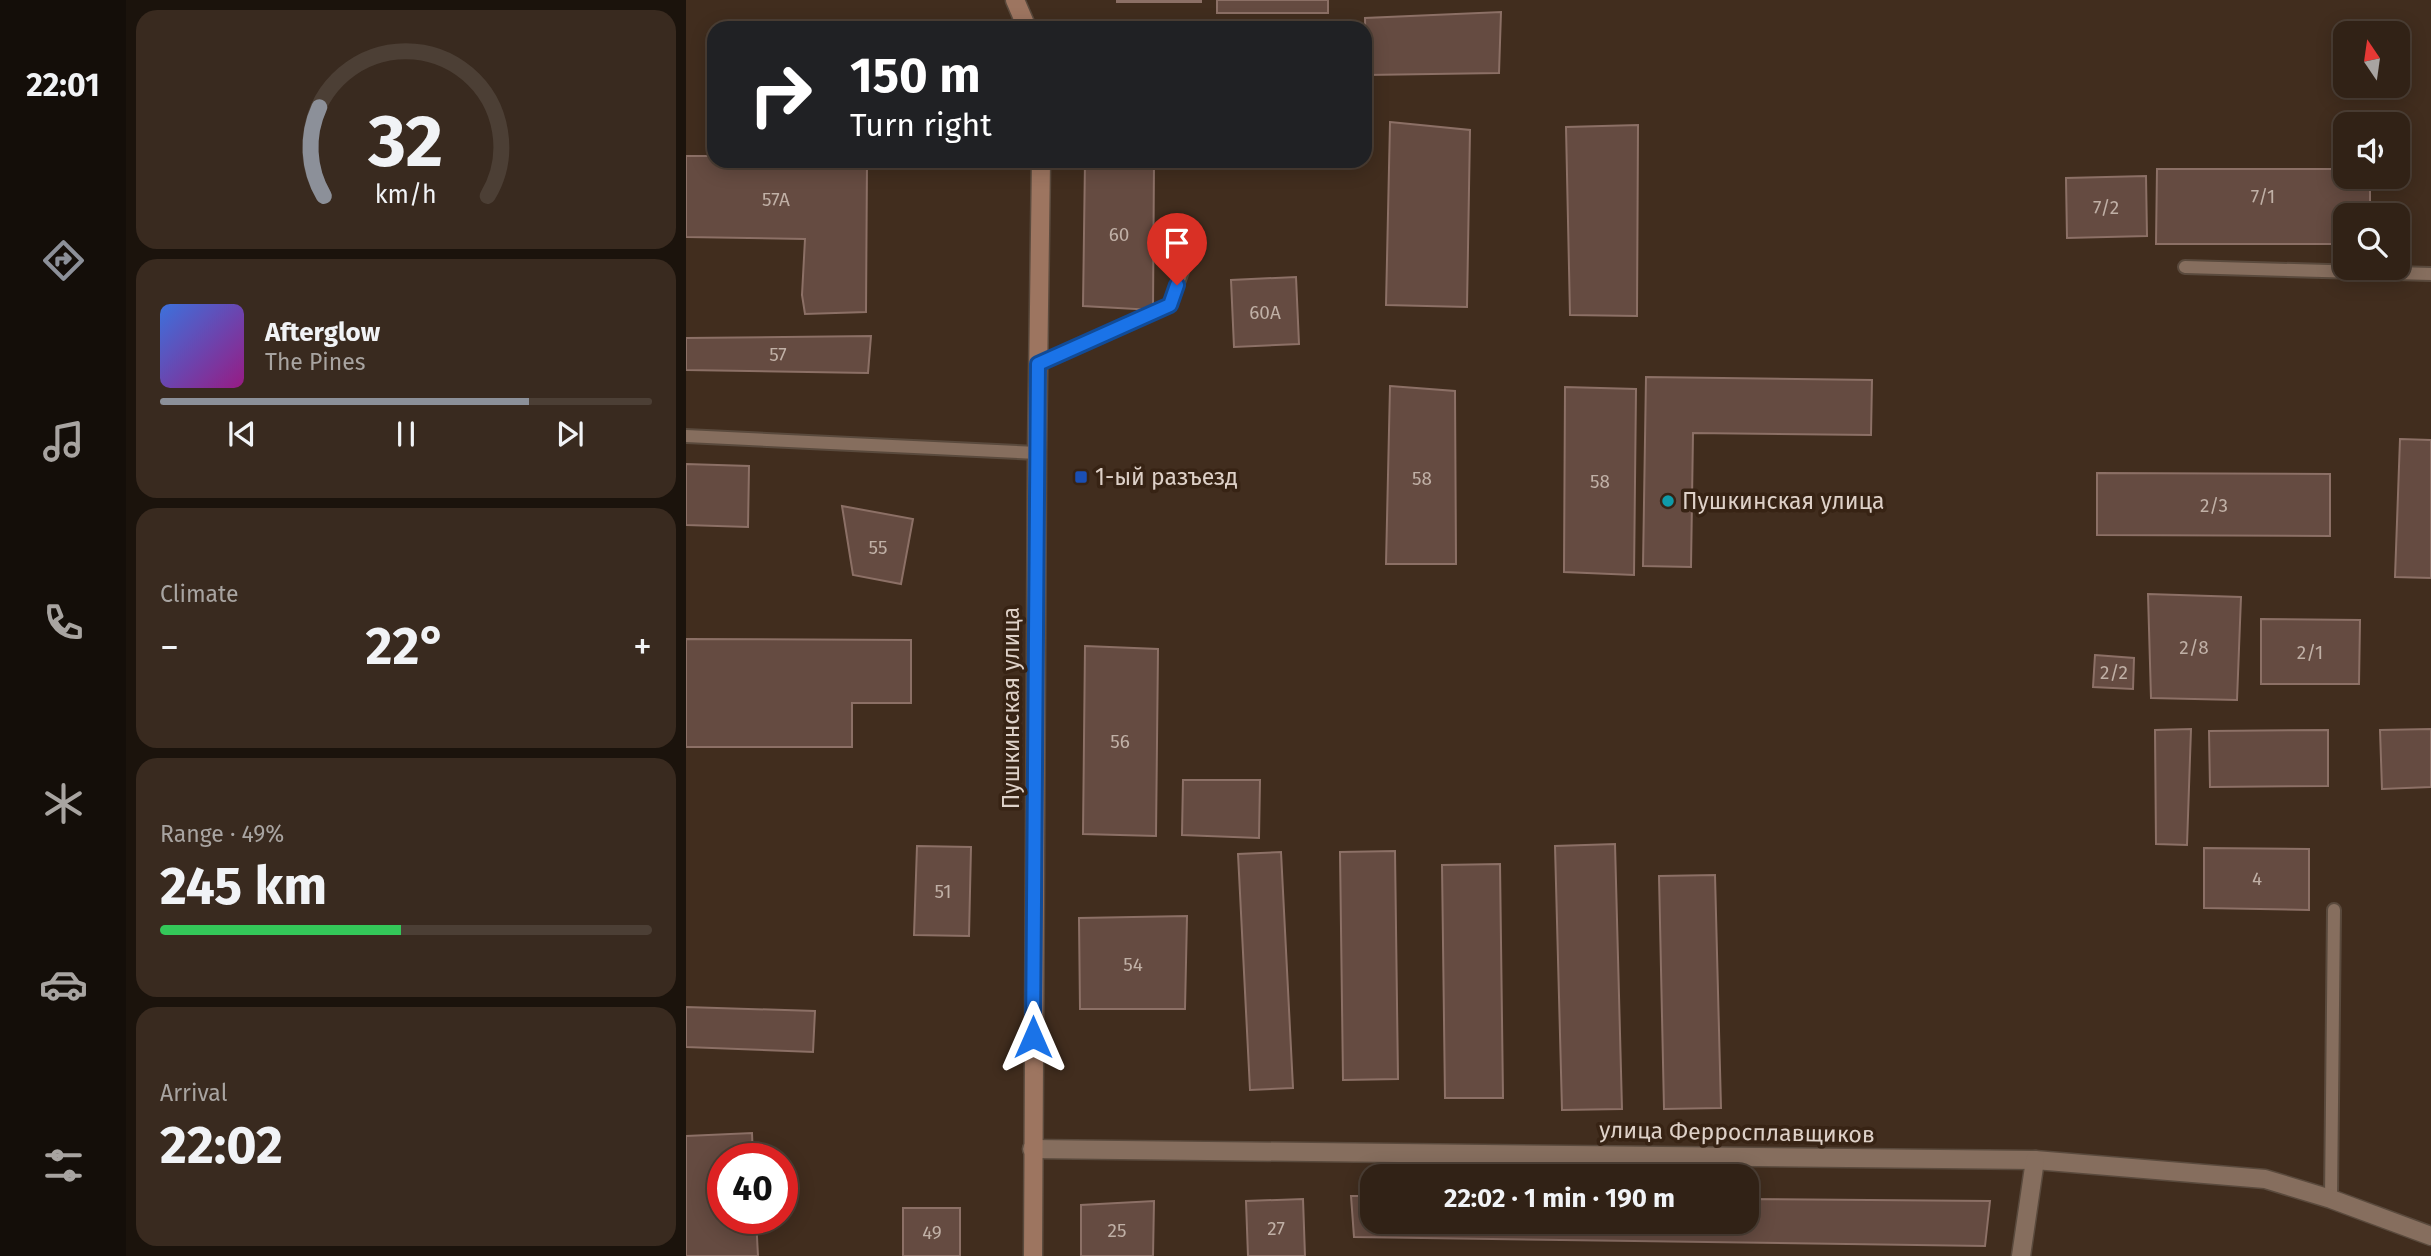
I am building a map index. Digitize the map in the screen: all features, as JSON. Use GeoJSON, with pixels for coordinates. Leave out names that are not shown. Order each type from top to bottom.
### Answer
{"type":"FeatureCollection","features":[{"type":"Feature","properties":{"kind":"street"},"geometry":{"type":"LineString","coordinates":[[1014,0],[1024,21]]}},
{"type":"Feature","properties":{"kind":"street","name":"Пушкинская улица"},"geometry":{"type":"LineString","coordinates":[[1033,1256],[1041,168]]}},
{"type":"Feature","properties":{"kind":"street","name":"улица Ферросплавщиков"},"geometry":{"type":"LineString","coordinates":[[1032,1149],[2035,1160],[2264,1179],[2331,1199],[2431,1236]]}},
{"type":"Feature","properties":{"kind":"street"},"geometry":{"type":"LineString","coordinates":[[2021,1256],[2035,1160]]}},
{"type":"Feature","properties":{"kind":"lane"},"geometry":{"type":"LineString","coordinates":[[1038,364],[1170,305],[1191,246]]}},
{"type":"Feature","properties":{"kind":"lane"},"geometry":{"type":"LineString","coordinates":[[2185,267],[2431,274]]}},
{"type":"Feature","properties":{"kind":"lane"},"geometry":{"type":"LineString","coordinates":[[686,436],[1037,453]]}},
{"type":"Feature","properties":{"kind":"lane"},"geometry":{"type":"LineString","coordinates":[[2331,1199],[2334,909]]}},
{"type":"Feature","properties":{"kind":"building"},"geometry":{"type":"Polygon","coordinates":[[[1201,0],[1201,2],[1117,2],[1201,0]]]}},
{"type":"Feature","properties":{"kind":"building"},"geometry":{"type":"Polygon","coordinates":[[[1217,0],[1328,0],[1328,13],[1217,13],[1217,0]]]}},
{"type":"Feature","properties":{"kind":"building"},"geometry":{"type":"Polygon","coordinates":[[[1501,12],[1499,73],[1372,75],[1372,21],[1365,21],[1365,18],[1501,12]]]}},
{"type":"Feature","properties":{"kind":"building"},"geometry":{"type":"Polygon","coordinates":[[[1390,122],[1470,130],[1467,307],[1386,305],[1390,122]]]}},
{"type":"Feature","properties":{"kind":"building"},"geometry":{"type":"Polygon","coordinates":[[[1638,125],[1637,316],[1570,315],[1566,127],[1638,125]]]}},
{"type":"Feature","properties":{"kind":"building"},"geometry":{"type":"Polygon","coordinates":[[[686,156],[707,156],[707,168],[867,168],[866,312],[805,314],[802,295],[805,239],[686,237],[686,156]]]}},
{"type":"Feature","properties":{"kind":"building"},"geometry":{"type":"Polygon","coordinates":[[[1085,168],[1154,168],[1153,310],[1083,306],[1085,168]]]}},
{"type":"Feature","properties":{"kind":"building"},"geometry":{"type":"Polygon","coordinates":[[[2157,169],[2333,169],[2333,189],[2370,189],[2370,203],[2333,203],[2333,244],[2156,244],[2157,169]]]}},
{"type":"Feature","properties":{"kind":"building"},"geometry":{"type":"Polygon","coordinates":[[[2146,176],[2147,236],[2067,238],[2066,178],[2146,176]]]}},
{"type":"Feature","properties":{"kind":"building"},"geometry":{"type":"Polygon","coordinates":[[[1296,277],[1299,344],[1234,347],[1231,280],[1296,277]]]}},
{"type":"Feature","properties":{"kind":"building"},"geometry":{"type":"Polygon","coordinates":[[[871,336],[868,373],[686,370],[686,338],[871,336]]]}},
{"type":"Feature","properties":{"kind":"building","name":"Пушкинская улица"},"geometry":{"type":"Polygon","coordinates":[[[1646,377],[1872,380],[1871,435],[1693,433],[1691,567],[1643,566],[1646,377]]]}},
{"type":"Feature","properties":{"kind":"building"},"geometry":{"type":"Polygon","coordinates":[[[1390,386],[1455,391],[1456,564],[1386,564],[1390,386]]]}},
{"type":"Feature","properties":{"kind":"building"},"geometry":{"type":"Polygon","coordinates":[[[1565,387],[1636,389],[1634,575],[1564,572],[1565,387]]]}},
{"type":"Feature","properties":{"kind":"building"},"geometry":{"type":"Polygon","coordinates":[[[2400,439],[2431,440],[2431,578],[2395,577],[2400,439]]]}},
{"type":"Feature","properties":{"kind":"building"},"geometry":{"type":"Polygon","coordinates":[[[686,464],[749,466],[748,527],[686,525],[686,464]]]}},
{"type":"Feature","properties":{"kind":"building"},"geometry":{"type":"Polygon","coordinates":[[[2097,473],[2330,474],[2330,536],[2097,535],[2097,473]]]}},
{"type":"Feature","properties":{"kind":"building"},"geometry":{"type":"Polygon","coordinates":[[[842,506],[913,519],[901,584],[853,575],[842,506]]]}},
{"type":"Feature","properties":{"kind":"building"},"geometry":{"type":"Polygon","coordinates":[[[2148,594],[2241,597],[2237,700],[2151,698],[2148,594]]]}},
{"type":"Feature","properties":{"kind":"building"},"geometry":{"type":"Polygon","coordinates":[[[2261,619],[2360,620],[2359,684],[2261,684],[2261,619]]]}},
{"type":"Feature","properties":{"kind":"building"},"geometry":{"type":"Polygon","coordinates":[[[686,639],[911,640],[911,703],[852,703],[852,747],[686,747],[686,639]]]}},
{"type":"Feature","properties":{"kind":"building"},"geometry":{"type":"Polygon","coordinates":[[[1085,646],[1158,649],[1156,836],[1083,834],[1085,646]]]}},
{"type":"Feature","properties":{"kind":"building"},"geometry":{"type":"Polygon","coordinates":[[[2095,655],[2134,658],[2133,689],[2093,687],[2095,655]]]}},
{"type":"Feature","properties":{"kind":"building"},"geometry":{"type":"Polygon","coordinates":[[[2191,729],[2187,845],[2156,844],[2155,730],[2191,729]]]}},
{"type":"Feature","properties":{"kind":"building"},"geometry":{"type":"Polygon","coordinates":[[[2431,729],[2431,787],[2382,789],[2380,730],[2431,729]]]}},
{"type":"Feature","properties":{"kind":"building"},"geometry":{"type":"Polygon","coordinates":[[[2328,730],[2328,786],[2210,787],[2209,731],[2328,730]]]}},
{"type":"Feature","properties":{"kind":"building"},"geometry":{"type":"Polygon","coordinates":[[[1183,780],[1260,780],[1259,838],[1182,835],[1183,780]]]}},
{"type":"Feature","properties":{"kind":"building"},"geometry":{"type":"Polygon","coordinates":[[[1615,844],[1622,1109],[1562,1110],[1555,846],[1615,844]]]}},
{"type":"Feature","properties":{"kind":"building"},"geometry":{"type":"Polygon","coordinates":[[[917,846],[971,847],[969,936],[914,935],[917,846]]]}},
{"type":"Feature","properties":{"kind":"building"},"geometry":{"type":"Polygon","coordinates":[[[2204,848],[2309,849],[2309,910],[2204,908],[2204,848]]]}},
{"type":"Feature","properties":{"kind":"building"},"geometry":{"type":"Polygon","coordinates":[[[1395,851],[1398,1079],[1343,1080],[1340,852],[1395,851]]]}},
{"type":"Feature","properties":{"kind":"building"},"geometry":{"type":"Polygon","coordinates":[[[1281,852],[1293,1088],[1250,1090],[1238,854],[1281,852]]]}},
{"type":"Feature","properties":{"kind":"building"},"geometry":{"type":"Polygon","coordinates":[[[1500,864],[1503,1098],[1445,1098],[1442,865],[1500,864]]]}},
{"type":"Feature","properties":{"kind":"building"},"geometry":{"type":"Polygon","coordinates":[[[1715,875],[1721,1108],[1664,1109],[1659,876],[1715,875]]]}},
{"type":"Feature","properties":{"kind":"building"},"geometry":{"type":"Polygon","coordinates":[[[1187,916],[1185,1009],[1080,1009],[1079,918],[1187,916]]]}},
{"type":"Feature","properties":{"kind":"building"},"geometry":{"type":"Polygon","coordinates":[[[686,1007],[815,1011],[813,1052],[686,1047],[686,1007]]]}},
{"type":"Feature","properties":{"kind":"building"},"geometry":{"type":"Polygon","coordinates":[[[752,1133],[752,1143],[707,1143],[707,1234],[757,1234],[758,1256],[686,1256],[686,1136],[752,1133]]]}},
{"type":"Feature","properties":{"kind":"building"},"geometry":{"type":"Polygon","coordinates":[[[1351,1196],[1360,1196],[1360,1234],[1759,1234],[1759,1199],[1990,1201],[1985,1246],[1354,1237],[1351,1196]]]}},
{"type":"Feature","properties":{"kind":"building"},"geometry":{"type":"Polygon","coordinates":[[[1303,1199],[1305,1256],[1248,1256],[1246,1201],[1303,1199]]]}},
{"type":"Feature","properties":{"kind":"building"},"geometry":{"type":"Polygon","coordinates":[[[1154,1201],[1153,1256],[1081,1256],[1081,1205],[1154,1201]]]}},
{"type":"Feature","properties":{"kind":"building"},"geometry":{"type":"Polygon","coordinates":[[[903,1208],[960,1208],[960,1256],[903,1256],[903,1208]]]}},
{"type":"Feature","properties":{"kind":"place","name":"1-ый разъезд"},"geometry":{"type":"Point","coordinates":[1081,477]}},
{"type":"Feature","properties":{"kind":"place","name":"Пушкинская улица"},"geometry":{"type":"Point","coordinates":[1668,501]}},
{"type":"Feature","properties":{"kind":"route"},"geometry":{"type":"LineString","coordinates":[[1033,1037],[1038,364],[1170,305],[1177,285]]}}]}
